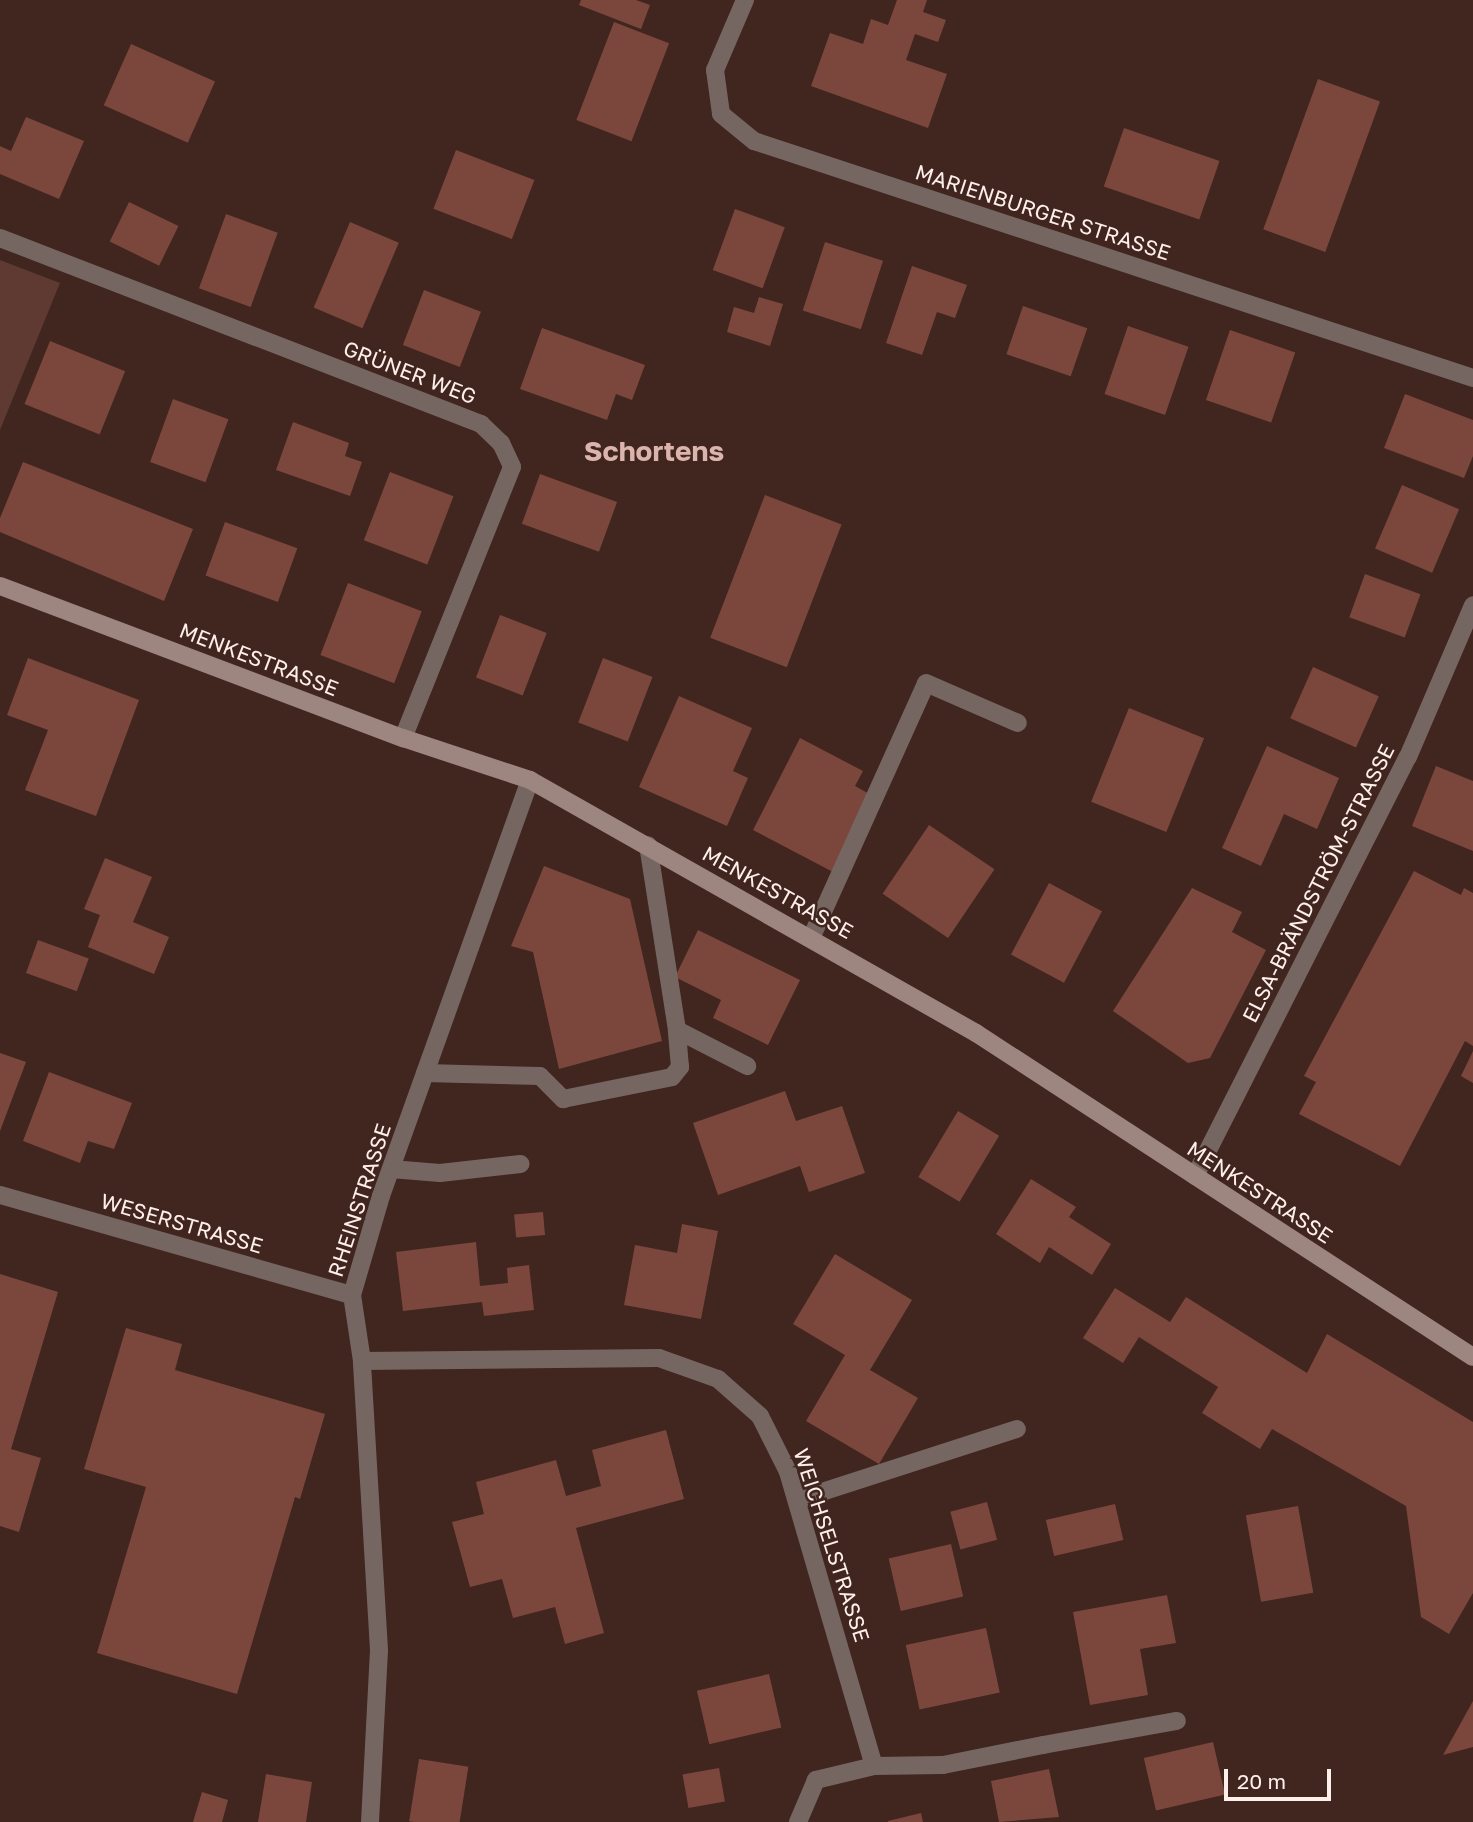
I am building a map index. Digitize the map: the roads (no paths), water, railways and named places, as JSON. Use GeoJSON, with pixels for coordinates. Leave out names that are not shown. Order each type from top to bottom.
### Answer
{"type":"FeatureCollection","features":[{"type":"Feature","properties":{"kind":"street","name":"MARIENBURGER STRASSE"},"geometry":{"type":"LineString","coordinates":[[745,0],[715,70],[721,114],[754,141],[1473,378]]}},
{"type":"Feature","properties":{"kind":"street","name":"GRÜNER WEG"},"geometry":{"type":"LineString","coordinates":[[0,238],[481,424],[501,443],[512,467],[403,738]]}},
{"type":"Feature","properties":{"kind":"street","name":"MENKESTRASSE"},"geometry":{"type":"LineString","coordinates":[[0,586],[403,738],[530,780],[812,936],[976,1033],[1473,1357]]}},
{"type":"Feature","properties":{"kind":"street","name":"ELSA-BRÄNDSTRÖM-STRASSE"},"geometry":{"type":"LineString","coordinates":[[1195,1176],[1408,757],[1473,605]]}},
{"type":"Feature","properties":{"kind":"street"},"geometry":{"type":"LineString","coordinates":[[812,936],[926,684],[1018,723]]}},
{"type":"Feature","properties":{"kind":"street","name":"RHEINSTRASSE"},"geometry":{"type":"LineString","coordinates":[[370,1822],[379,1650],[362,1361],[352,1295],[391,1169],[530,780]]}},
{"type":"Feature","properties":{"kind":"street"},"geometry":{"type":"LineString","coordinates":[[425,1073],[540,1076],[563,1099],[672,1077],[680,1067],[677,1030],[648,845]]}},
{"type":"Feature","properties":{"kind":"street"},"geometry":{"type":"LineString","coordinates":[[677,1030],[747,1066]]}},
{"type":"Feature","properties":{"kind":"street"},"geometry":{"type":"LineString","coordinates":[[391,1169],[440,1172],[520,1164]]}},
{"type":"Feature","properties":{"kind":"street","name":"WESERSTRASSE"},"geometry":{"type":"LineString","coordinates":[[0,1195],[352,1295]]}},
{"type":"Feature","properties":{"kind":"street","name":"WEICHSELSTRASSE"},"geometry":{"type":"LineString","coordinates":[[362,1361],[659,1358],[718,1380],[760,1416],[797,1500],[874,1766]]}},
{"type":"Feature","properties":{"kind":"street"},"geometry":{"type":"LineString","coordinates":[[797,1500],[1017,1429]]}},
{"type":"Feature","properties":{"kind":"street"},"geometry":{"type":"LineString","coordinates":[[799,1822],[817,1780],[874,1766],[943,1765],[1177,1721]]}},
{"type":"Feature","properties":{"kind":"district","name":"Schortens"},"geometry":{"type":"Point","coordinates":[654,451]}}]}
